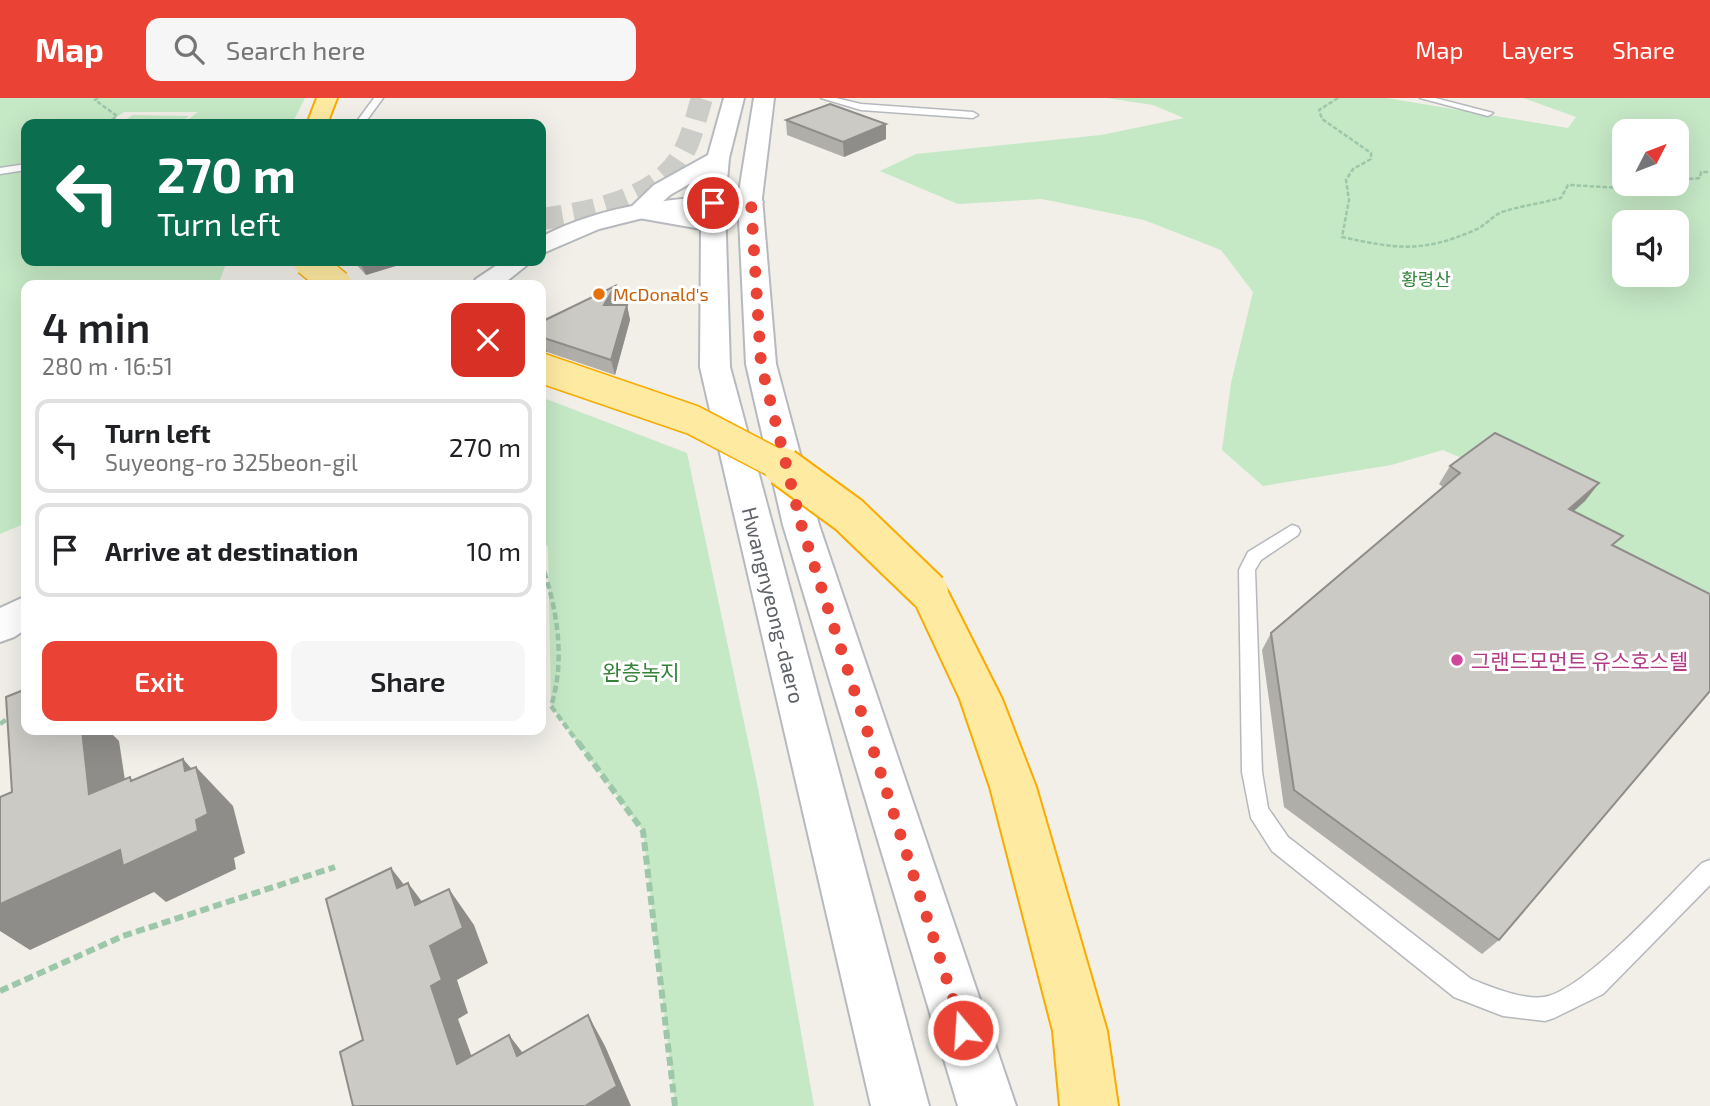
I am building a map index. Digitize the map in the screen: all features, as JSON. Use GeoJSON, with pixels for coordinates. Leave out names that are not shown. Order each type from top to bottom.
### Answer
{"type":"FeatureCollection","features":[{"type":"Feature","properties":{"kind":"highway"},"geometry":{"type":"LineString","coordinates":[[319,119],[328,98]]}},
{"type":"Feature","properties":{"kind":"highway"},"geometry":{"type":"LineString","coordinates":[[326,119],[328,98]]}},
{"type":"Feature","properties":{"kind":"highway"},"geometry":{"type":"LineString","coordinates":[[316,266],[332,280]]}},
{"type":"Feature","properties":{"kind":"highway"},"geometry":{"type":"LineString","coordinates":[[546,371],[693,420],[764,456],[817,487],[891,549],[929,592],[981,699],[1013,787],[1080,1031],[1089,1106]]}},
{"type":"Feature","properties":{"kind":"main road","name":"Hwangnyeong-daero"},"geometry":{"type":"LineString","coordinates":[[734,98],[718,158],[713,214],[715,367],[900,1106]]}},
{"type":"Feature","properties":{"kind":"main road"},"geometry":{"type":"LineString","coordinates":[[764,98],[751,202],[761,364],[801,524],[987,1106]]}},
{"type":"Feature","properties":{"kind":"main road"},"geometry":{"type":"LineString","coordinates":[[639,211],[662,190],[718,158]]}},
{"type":"Feature","properties":{"kind":"main road"},"geometry":{"type":"LineString","coordinates":[[546,245],[598,222],[639,211],[713,214],[751,202]]}},
{"type":"Feature","properties":{"kind":"main road"},"geometry":{"type":"LineString","coordinates":[[492,280],[512,266]]}},
{"type":"Feature","properties":{"kind":"main road"},"geometry":{"type":"LineString","coordinates":[[0,627],[21,613]]}},
{"type":"Feature","properties":{"kind":"lane"},"geometry":{"type":"LineString","coordinates":[[363,119],[379,98]]}},
{"type":"Feature","properties":{"kind":"lane"},"geometry":{"type":"LineString","coordinates":[[825,98],[861,107],[973,115]]}},
{"type":"Feature","properties":{"kind":"lane"},"geometry":{"type":"LineString","coordinates":[[1424,98],[1488,113]]}},
{"type":"Feature","properties":{"kind":"lane"},"geometry":{"type":"LineString","coordinates":[[0,170],[21,168]]}},
{"type":"Feature","properties":{"kind":"lane"},"geometry":{"type":"LineString","coordinates":[[334,266],[335,272],[344,280]]}},
{"type":"Feature","properties":{"kind":"lane"},"geometry":{"type":"LineString","coordinates":[[1292,531],[1254,556],[1247,570],[1252,772],[1258,811],[1280,844],[1463,988],[1503,1004],[1545,1009],[1594,985],[1710,870]]}},
{"type":"Feature","properties":{"kind":"path"},"geometry":{"type":"LineString","coordinates":[[98,98],[95,100],[117,116],[113,119]]}},
{"type":"Feature","properties":{"kind":"path"},"geometry":{"type":"LineString","coordinates":[[1338,98],[1319,110],[1322,119],[1371,153],[1371,159],[1353,169],[1346,180],[1349,200],[1342,237],[1384,246],[1417,248],[1443,244],[1482,227],[1499,213],[1561,198],[1568,185],[1587,183],[1612,188]]}},
{"type":"Feature","properties":{"kind":"path"},"geometry":{"type":"LineString","coordinates":[[1689,179],[1700,178],[1701,172],[1710,172]]}},
{"type":"Feature","properties":{"kind":"path"},"geometry":{"type":"LineString","coordinates":[[546,574],[556,618],[558,690],[551,706],[643,831],[675,1106]]}},
{"type":"Feature","properties":{"kind":"path"},"geometry":{"type":"LineString","coordinates":[[0,724],[18,712]]}},
{"type":"Feature","properties":{"kind":"path"},"geometry":{"type":"LineString","coordinates":[[0,991],[48,965],[139,929],[335,867]]}},
{"type":"Feature","properties":{"kind":"green space"},"geometry":{"type":"Polygon","coordinates":[[[0,98],[305,98],[294,119],[189,119],[198,112],[124,112],[114,119],[21,119],[21,165],[0,168],[0,98]]]}},
{"type":"Feature","properties":{"kind":"green space","name":"황령산"},"geometry":{"type":"Polygon","coordinates":[[[1107,98],[1386,98],[1568,128],[1576,117],[1523,98],[1710,98],[1710,659],[1524,485],[1443,450],[1391,465],[1263,486],[1222,450],[1231,383],[1253,292],[1221,250],[1144,220],[1042,199],[958,204],[880,171],[916,154],[1101,135],[1184,118],[1153,105],[1107,98]]]}},
{"type":"Feature","properties":{"kind":"green space"},"geometry":{"type":"Polygon","coordinates":[[[133,115],[189,116],[185,119],[126,119],[133,115]]]}},
{"type":"Feature","properties":{"kind":"green space"},"geometry":{"type":"Polygon","coordinates":[[[21,168],[21,266],[225,266],[220,280],[21,280],[21,525],[0,534],[0,171],[21,168]]]}},
{"type":"Feature","properties":{"kind":"green space","name":"완층녹지"},"geometry":{"type":"Polygon","coordinates":[[[546,399],[687,453],[758,788],[814,1106],[675,1106],[643,831],[551,706],[546,399]]]}},
{"type":"Feature","properties":{"kind":"building"},"geometry":{"type":"Polygon","coordinates":[[[830,104],[886,124],[843,142],[786,120],[830,104]]]}},
{"type":"Feature","properties":{"kind":"building"},"geometry":{"type":"Polygon","coordinates":[[[615,286],[604,305],[627,305],[611,360],[546,339],[546,320],[615,286]]]}},
{"type":"Feature","properties":{"kind":"building"},"geometry":{"type":"Polygon","coordinates":[[[1495,433],[1599,483],[1569,509],[1623,536],[1612,545],[1710,594],[1710,691],[1499,940],[1294,790],[1271,633],[1460,473],[1450,466],[1495,433]]]}},
{"type":"Feature","properties":{"kind":"building"},"geometry":{"type":"Polygon","coordinates":[[[21,691],[21,735],[83,735],[89,794],[130,777],[131,781],[183,759],[185,771],[196,767],[208,814],[196,820],[198,831],[123,866],[120,850],[0,904],[0,797],[12,792],[6,697],[21,691]]]}},
{"type":"Feature","properties":{"kind":"building"},"geometry":{"type":"Polygon","coordinates":[[[391,868],[397,888],[408,883],[415,905],[449,889],[463,928],[430,946],[442,980],[431,986],[457,1064],[509,1035],[517,1056],[588,1015],[617,1086],[585,1106],[353,1106],[340,1052],[363,1040],[326,899],[391,868]]]}},
{"type":"Feature","properties":{"kind":"tunnel"},"geometry":{"type":"LineString","coordinates":[[546,218],[619,202],[656,183],[671,170],[682,155],[702,98]]}},
{"type":"Feature","properties":{"kind":"place","name":"McDonald's"},"geometry":{"type":"Point","coordinates":[599,294]}},
{"type":"Feature","properties":{"kind":"place","name":"그랜드모먼트 유스호스텔"},"geometry":{"type":"Point","coordinates":[1457,660]}},
{"type":"Feature","properties":{"kind":"route"},"geometry":{"type":"LineString","coordinates":[[713,203],[751,202],[761,364],[801,524],[963,1030]]}}]}
